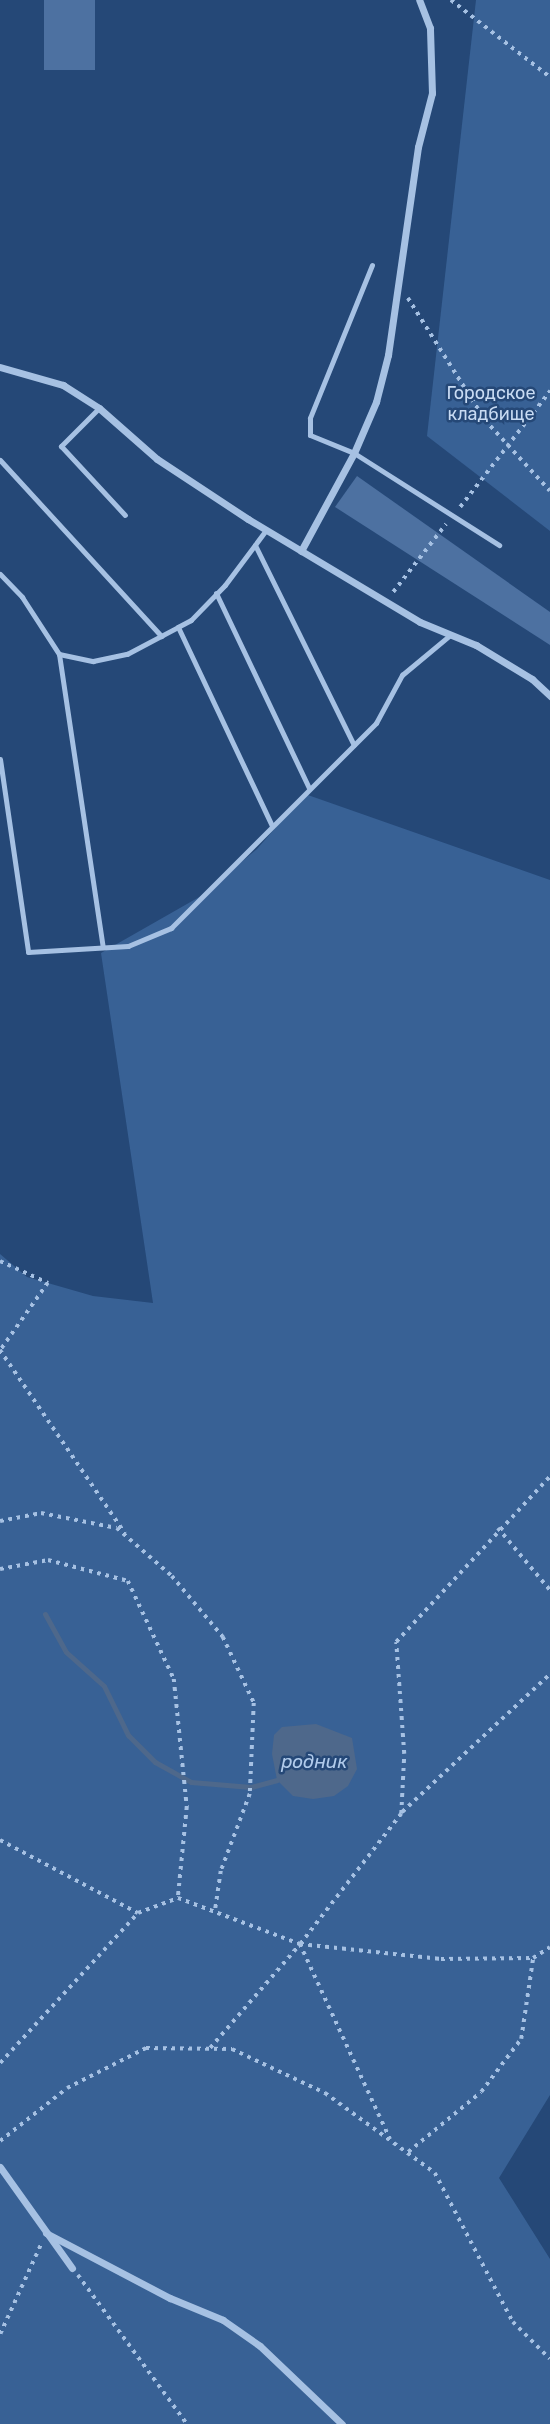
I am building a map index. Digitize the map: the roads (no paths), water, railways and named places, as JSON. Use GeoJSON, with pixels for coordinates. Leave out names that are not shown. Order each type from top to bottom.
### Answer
{"type":"FeatureCollection","features":[{"type":"Feature","properties":{"kind":"street"},"geometry":{"type":"LineString","coordinates":[[301,551],[354,453],[376,402],[400,284],[418,147],[432,93],[430,28],[419,0]]}},
{"type":"Feature","properties":{"kind":"street"},"geometry":{"type":"LineString","coordinates":[[0,366],[63,385],[99,408],[157,459],[266,530],[385,602],[532,679],[550,696]]}},
{"type":"Feature","properties":{"kind":"street"},"geometry":{"type":"LineString","coordinates":[[0,2166],[72,2268]]}},
{"type":"Feature","properties":{"kind":"street"},"geometry":{"type":"LineString","coordinates":[[46,2232],[170,2298],[223,2320],[260,2346],[342,2424]]}},
{"type":"Feature","properties":{"kind":"lane"},"geometry":{"type":"LineString","coordinates":[[372,265],[310,418],[310,435],[354,453],[499,545]]}},
{"type":"Feature","properties":{"kind":"lane"},"geometry":{"type":"LineString","coordinates":[[99,408],[61,446],[125,515]]}},
{"type":"Feature","properties":{"kind":"lane"},"geometry":{"type":"LineString","coordinates":[[0,460],[161,636]]}},
{"type":"Feature","properties":{"kind":"lane"},"geometry":{"type":"LineString","coordinates":[[59,654],[93,661],[127,654],[178,627],[216,593],[266,530]]}},
{"type":"Feature","properties":{"kind":"lane"},"geometry":{"type":"LineString","coordinates":[[255,545],[354,745]]}},
{"type":"Feature","properties":{"kind":"lane"},"geometry":{"type":"LineString","coordinates":[[0,574],[22,597],[59,654],[103,947]]}},
{"type":"Feature","properties":{"kind":"lane"},"geometry":{"type":"LineString","coordinates":[[216,593],[309,788]]}},
{"type":"Feature","properties":{"kind":"lane"},"geometry":{"type":"LineString","coordinates":[[178,627],[272,826]]}},
{"type":"Feature","properties":{"kind":"lane"},"geometry":{"type":"LineString","coordinates":[[0,759],[27,952],[128,946],[171,928],[376,723],[401,675],[450,635]]}},
{"type":"Feature","properties":{"kind":"water","name":"родник"},"geometry":{"type":"Polygon","coordinates":[[[316,1724],[352,1738],[357,1769],[348,1786],[334,1796],[313,1799],[293,1796],[277,1780],[272,1754],[274,1735],[282,1727],[316,1724]]]}},
{"type":"Feature","properties":{"kind":"waterway"},"geometry":{"type":"LineString","coordinates":[[45,1614],[66,1652],[104,1686],[128,1735],[155,1762],[191,1782],[251,1787],[277,1780]]}},
{"type":"Feature","properties":{"kind":"park label","name":"Городское кладбище"},"geometry":{"type":"Point","coordinates":[491,404]}}]}
